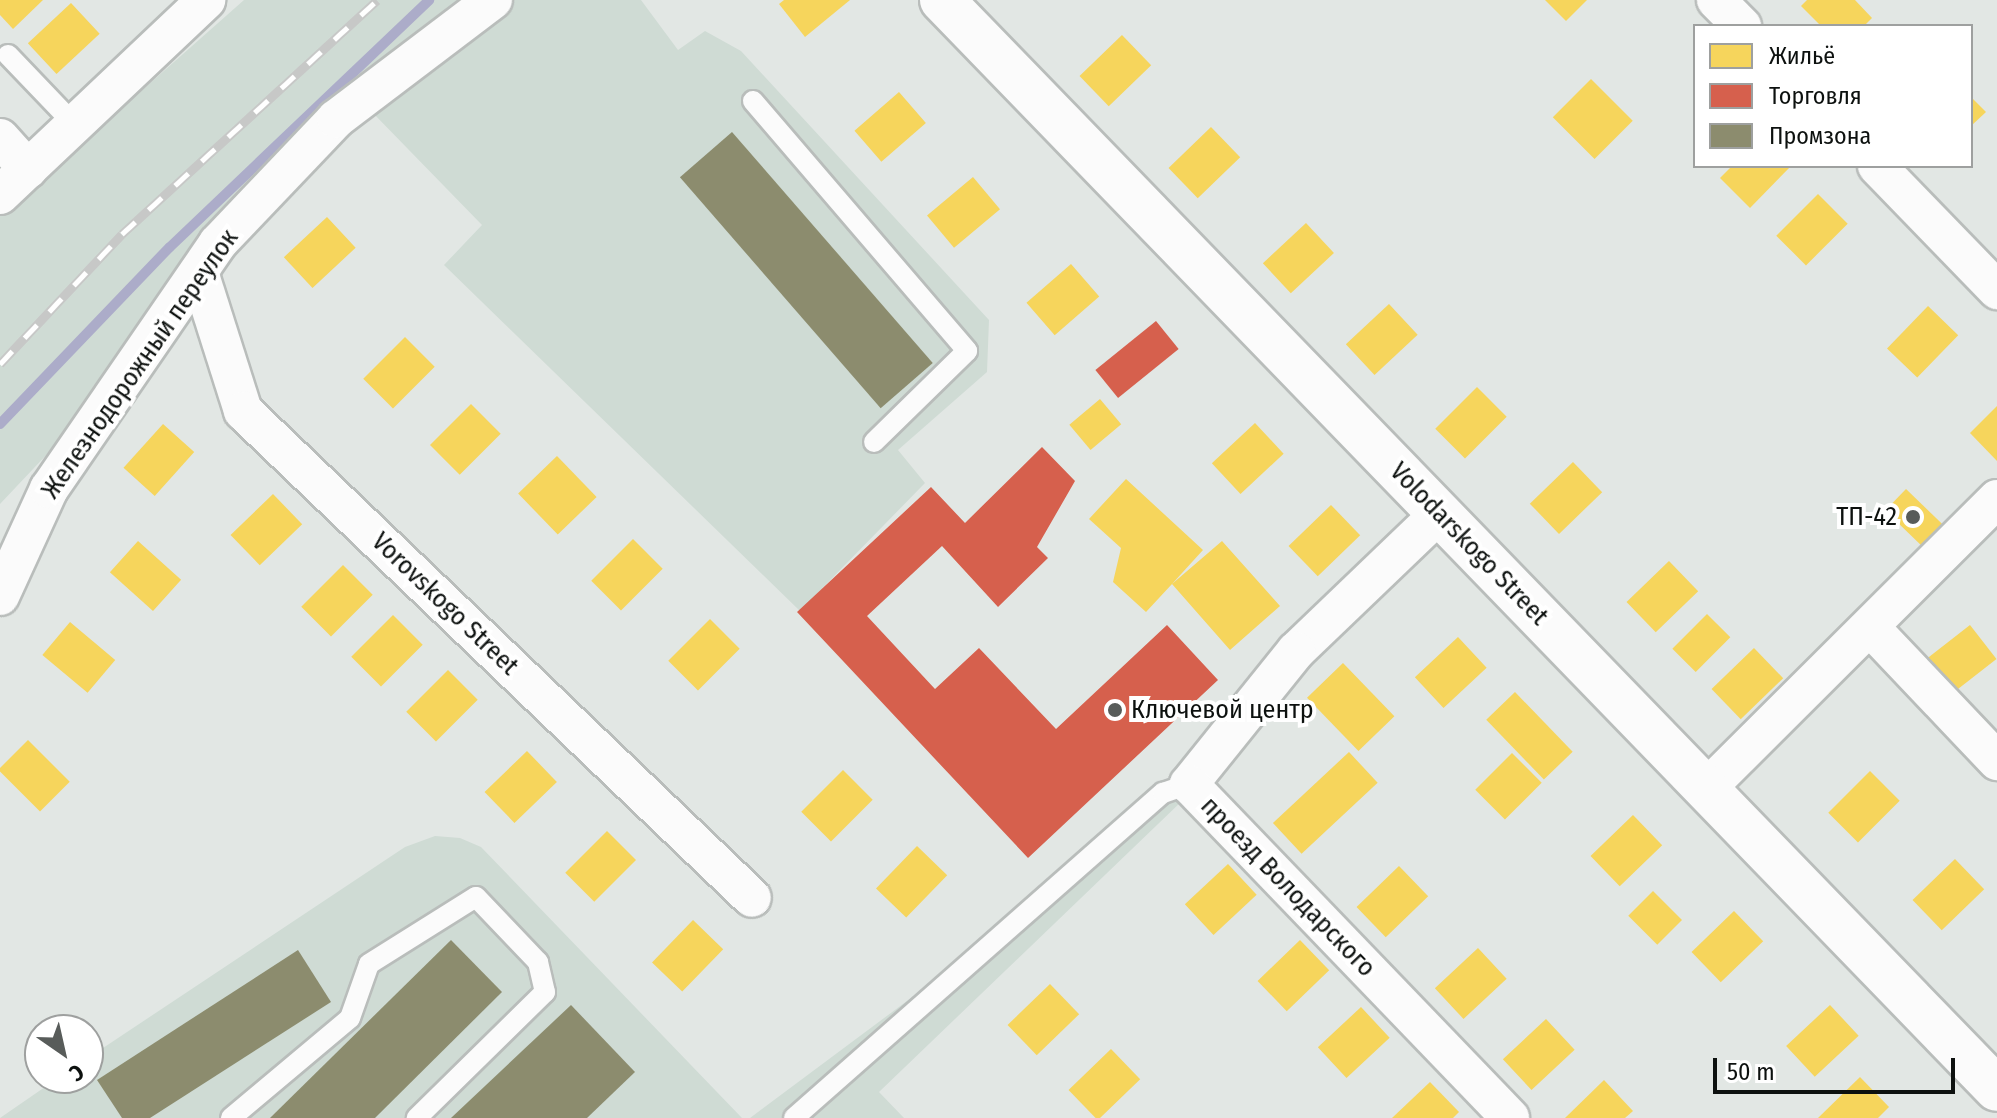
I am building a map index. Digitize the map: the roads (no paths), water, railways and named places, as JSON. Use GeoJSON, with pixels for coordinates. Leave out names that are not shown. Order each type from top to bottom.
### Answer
{"type":"FeatureCollection","features":[{"type":"Feature","properties":{"kind":"street"},"geometry":{"type":"LineString","coordinates":[[0,195],[206,0]]}},
{"type":"Feature","properties":{"kind":"street","name":"Железнодорожный переулок"},"geometry":{"type":"LineString","coordinates":[[0,596],[49,489],[218,243],[336,119],[493,0]]}},
{"type":"Feature","properties":{"kind":"street","name":"Volodarskogo Street"},"geometry":{"type":"LineString","coordinates":[[942,0],[1997,1089]]}},
{"type":"Feature","properties":{"kind":"street"},"geometry":{"type":"LineString","coordinates":[[1716,0],[1740,24]]}},
{"type":"Feature","properties":{"kind":"street"},"geometry":{"type":"LineString","coordinates":[[0,138],[28,169]]}},
{"type":"Feature","properties":{"kind":"street"},"geometry":{"type":"LineString","coordinates":[[1879,168],[1997,290]]}},
{"type":"Feature","properties":{"kind":"street","name":"Vorovskogo Street"},"geometry":{"type":"LineString","coordinates":[[199,272],[243,411],[752,898]]}},
{"type":"Feature","properties":{"kind":"street"},"geometry":{"type":"LineString","coordinates":[[1706,789],[1997,499]]}},
{"type":"Feature","properties":{"kind":"street","name":"проезд Володарского"},"geometry":{"type":"LineString","coordinates":[[1440,513],[1296,651],[1189,784],[1510,1118]]}},
{"type":"Feature","properties":{"kind":"street"},"geometry":{"type":"LineString","coordinates":[[1870,627],[1997,761]]}},
{"type":"Feature","properties":{"kind":"lane"},"geometry":{"type":"LineString","coordinates":[[8,55],[74,124]]}},
{"type":"Feature","properties":{"kind":"lane"},"geometry":{"type":"LineString","coordinates":[[753,101],[967,351],[874,442]]}},
{"type":"Feature","properties":{"kind":"lane"},"geometry":{"type":"LineString","coordinates":[[794,1118],[1163,793],[1189,784]]}},
{"type":"Feature","properties":{"kind":"lane"},"geometry":{"type":"LineString","coordinates":[[231,1118],[350,1018],[369,964],[476,897],[538,962],[545,992],[417,1118]]}},
{"type":"Feature","properties":{"kind":"waterway"},"geometry":{"type":"LineString","coordinates":[[0,424],[170,247],[429,0]]}},
{"type":"Feature","properties":{"kind":"railway"},"geometry":{"type":"LineString","coordinates":[[0,364],[122,234],[377,0]]}},
{"type":"Feature","properties":{"kind":"place","name":"ТП-42"},"geometry":{"type":"Point","coordinates":[1913,517]}},
{"type":"Feature","properties":{"kind":"place","name":"Ключевой центр"},"geometry":{"type":"Point","coordinates":[1115,710]}}]}
